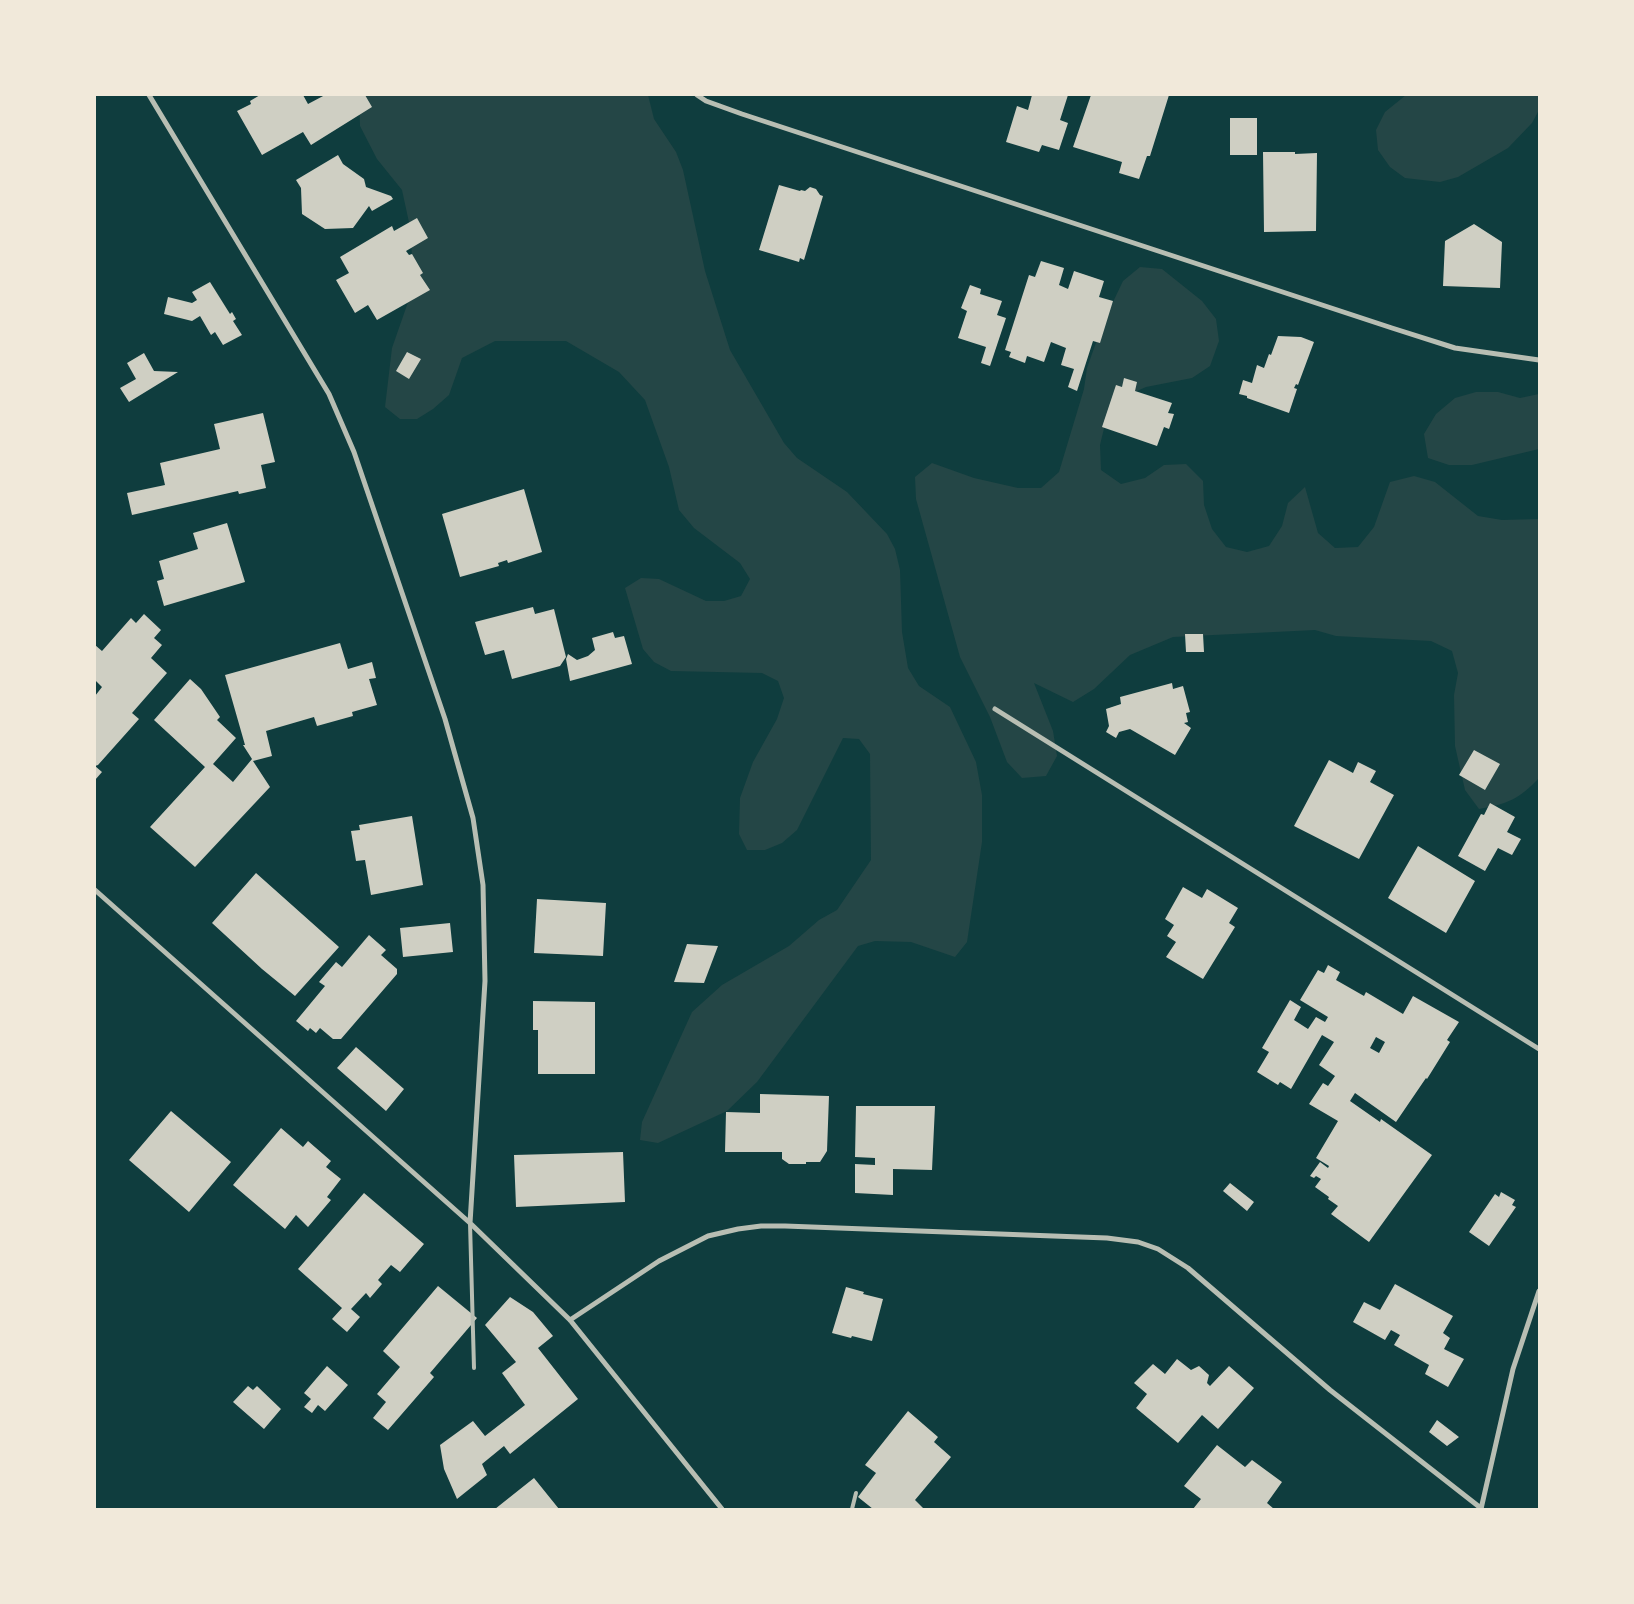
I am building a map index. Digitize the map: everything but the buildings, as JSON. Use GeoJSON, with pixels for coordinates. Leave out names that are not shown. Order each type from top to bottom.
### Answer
{"type":"FeatureCollection","features":[{"type":"Feature","properties":{"kind":"street"},"geometry":{"type":"LineString","coordinates":[[149,95],[330,394],[354,452],[446,719],[473,818],[483,885],[486,981],[470,1223]]}},
{"type":"Feature","properties":{"kind":"street"},"geometry":{"type":"LineString","coordinates":[[697,95],[742,114],[1455,348],[1539,360]]}},
{"type":"Feature","properties":{"kind":"street"},"geometry":{"type":"LineString","coordinates":[[995,709],[1539,1049]]}},
{"type":"Feature","properties":{"kind":"street"},"geometry":{"type":"LineString","coordinates":[[95,890],[470,1223],[570,1320],[722,1509]]}},
{"type":"Feature","properties":{"kind":"street"},"geometry":{"type":"LineString","coordinates":[[570,1320],[659,1261],[708,1236],[738,1229],[761,1226],[785,1226],[1107,1238],[1138,1242],[1158,1249],[1188,1268],[1330,1390],[1482,1509],[1513,1369],[1539,1291]]}},
{"type":"Feature","properties":{"kind":"lane"},"geometry":{"type":"LineString","coordinates":[[470,1223],[474,1368]]}},
{"type":"Feature","properties":{"kind":"lane"},"geometry":{"type":"LineString","coordinates":[[852,1509],[856,1493]]}},
{"type":"Feature","properties":{"kind":"shaded area"},"geometry":{"type":"Polygon","coordinates":[[[359,95],[648,95],[654,119],[676,152],[683,170],[705,271],[730,350],[784,443],[797,458],[847,492],[887,534],[895,549],[900,570],[902,632],[908,668],[919,686],[950,707],[976,762],[982,795],[982,842],[967,942],[955,957],[911,942],[875,941],[858,946],[757,1082],[727,1111],[658,1143],[640,1140],[642,1122],[692,1012],[722,985],[789,946],[819,920],[837,910],[871,860],[870,754],[859,739],[843,738],[797,830],[782,843],[765,850],[747,850],[739,834],[740,798],[753,762],[777,719],[784,698],[778,681],[762,673],[671,671],[654,662],[643,649],[625,588],[641,578],[659,579],[706,601],[724,601],[741,596],[750,579],[740,563],[694,528],[679,510],[669,467],[645,400],[619,372],[566,341],[495,341],[462,358],[449,395],[433,409],[417,419],[400,419],[385,407],[392,348],[414,285],[410,227],[402,190],[377,159],[360,126],[359,95]]]}},
{"type":"Feature","properties":{"kind":"shaded area"},"geometry":{"type":"Polygon","coordinates":[[[1406,95],[1539,95],[1539,110],[1532,123],[1508,148],[1458,177],[1440,182],[1405,178],[1390,167],[1378,150],[1376,130],[1385,112],[1406,95]]]}},
{"type":"Feature","properties":{"kind":"shaded area"},"geometry":{"type":"Polygon","coordinates":[[[1140,267],[1162,269],[1202,301],[1216,319],[1219,341],[1210,366],[1192,378],[1146,387],[1121,398],[1107,416],[1100,445],[1101,470],[1121,484],[1145,478],[1164,465],[1186,464],[1203,481],[1204,505],[1212,529],[1226,547],[1247,552],[1269,546],[1282,526],[1288,503],[1305,487],[1318,533],[1335,548],[1358,547],[1374,527],[1390,482],[1414,476],[1435,482],[1478,516],[1502,520],[1539,519],[1539,778],[1519,796],[1505,803],[1479,809],[1465,790],[1455,746],[1454,695],[1458,673],[1452,651],[1431,641],[1336,636],[1315,630],[1173,637],[1130,655],[1094,689],[1073,702],[1034,683],[1053,731],[1057,756],[1046,776],[1022,778],[1007,762],[990,717],[960,657],[916,499],[915,477],[932,463],[974,478],[1018,488],[1041,488],[1059,472],[1084,389],[1087,368],[1103,323],[1123,281],[1140,267]]]}},
{"type":"Feature","properties":{"kind":"shaded area"},"geometry":{"type":"Polygon","coordinates":[[[1476,392],[1498,392],[1520,398],[1539,394],[1539,449],[1472,465],[1449,465],[1428,458],[1424,434],[1436,414],[1455,398],[1476,392]]]}}]}
